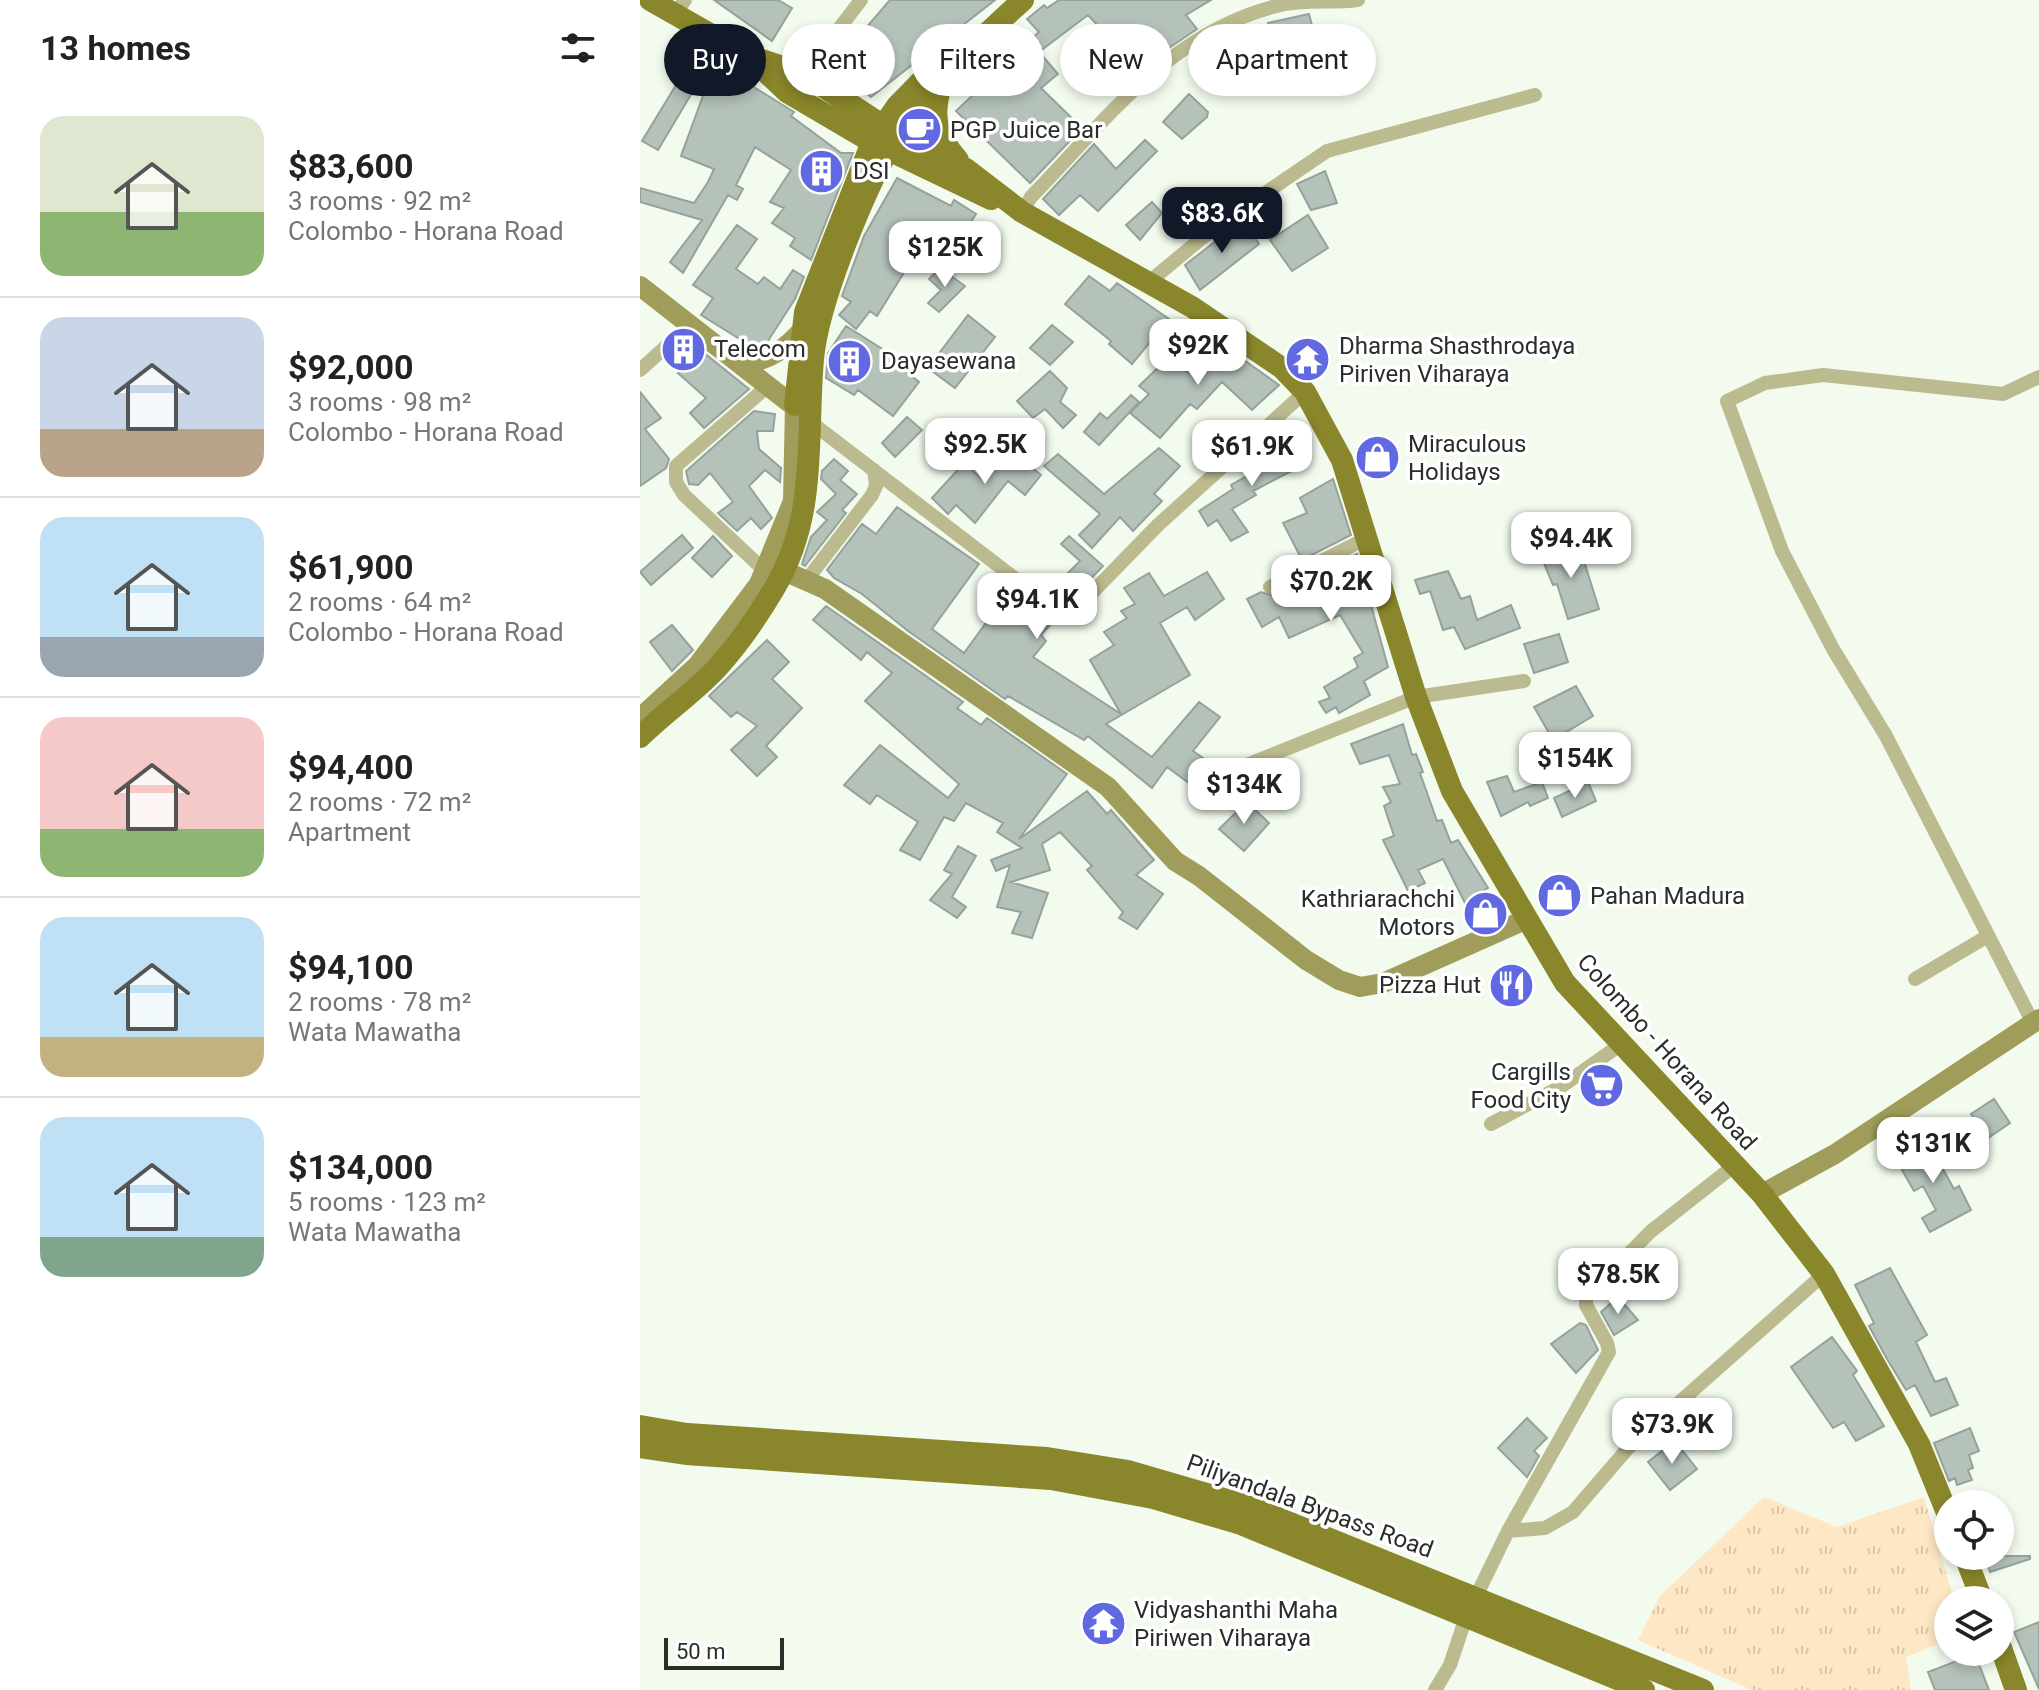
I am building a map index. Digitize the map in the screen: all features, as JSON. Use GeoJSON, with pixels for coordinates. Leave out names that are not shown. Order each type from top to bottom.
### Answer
{"type":"FeatureCollection","features":[{"type":"Feature","properties":{"kind":"main road"},"geometry":{"type":"LineString","coordinates":[[650,0],[680,7],[704,24]]}},
{"type":"Feature","properties":{"kind":"main road"},"geometry":{"type":"LineString","coordinates":[[998,24],[1022,0]]}},
{"type":"Feature","properties":{"kind":"main road"},"geometry":{"type":"LineString","coordinates":[[795,405],[805,312],[824,261],[885,138],[950,51],[1022,0]]}},
{"type":"Feature","properties":{"kind":"main road"},"geometry":{"type":"LineString","coordinates":[[766,73],[787,92],[885,138],[966,169]]}},
{"type":"Feature","properties":{"kind":"main road"},"geometry":{"type":"LineString","coordinates":[[832,96],[885,138],[986,198],[1017,208]]}},
{"type":"Feature","properties":{"kind":"main road"},"geometry":{"type":"LineString","coordinates":[[640,737],[716,668],[775,588],[774,571],[803,520],[811,460],[818,324],[885,138],[926,96]]}},
{"type":"Feature","properties":{"kind":"main road"},"geometry":{"type":"LineString","coordinates":[[938,96],[935,106],[936,125],[943,143],[966,169],[1017,208]]}},
{"type":"Feature","properties":{"kind":"main road","name":"Colombo - Horana Road"},"geometry":{"type":"LineString","coordinates":[[1017,208],[1192,307],[1282,368],[1305,392],[1342,460],[1369,537],[1416,697],[1452,791],[1565,983],[1762,1194],[1824,1274],[1919,1444],[1938,1490]]}},
{"type":"Feature","properties":{"kind":"main road","name":"Piliyandala Bypass Road"},"geometry":{"type":"LineString","coordinates":[[640,1426],[687,1434],[1047,1458],[1128,1471],[1248,1506],[1644,1690]]}},
{"type":"Feature","properties":{"kind":"main road","name":"Piliyandala Bypass Road"},"geometry":{"type":"LineString","coordinates":[[640,1447],[686,1454],[1051,1479],[1153,1498],[1241,1524],[1703,1690]]}},
{"type":"Feature","properties":{"kind":"main road"},"geometry":{"type":"LineString","coordinates":[[2007,1666],[2016,1690]]}},
{"type":"Feature","properties":{"kind":"street"},"geometry":{"type":"LineString","coordinates":[[843,24],[861,0]]}},
{"type":"Feature","properties":{"kind":"street"},"geometry":{"type":"LineString","coordinates":[[1017,208],[1137,85],[1180,48],[1225,23],[1288,3],[1358,0]]}},
{"type":"Feature","properties":{"kind":"street"},"geometry":{"type":"LineString","coordinates":[[1149,282],[1214,228],[1327,151],[1535,95]]}},
{"type":"Feature","properties":{"kind":"street"},"geometry":{"type":"LineString","coordinates":[[640,286],[1047,603],[1065,609],[1079,606],[1158,525],[1305,392]]}},
{"type":"Feature","properties":{"kind":"street"},"geometry":{"type":"LineString","coordinates":[[640,370],[690,325]]}},
{"type":"Feature","properties":{"kind":"street"},"geometry":{"type":"LineString","coordinates":[[743,365],[767,360],[781,352],[803,329]]}},
{"type":"Feature","properties":{"kind":"street"},"geometry":{"type":"LineString","coordinates":[[1762,1194],[1835,1154],[2036,1021],[1988,936],[1886,736],[1833,649],[1782,551],[1727,401],[1765,383],[1823,375],[2003,394],[2039,377]]}},
{"type":"Feature","properties":{"kind":"street"},"geometry":{"type":"LineString","coordinates":[[769,385],[676,466],[676,482],[684,495],[774,571],[825,589],[1108,787],[1175,861],[1199,876],[1306,960],[1339,980],[1360,987],[1383,983],[1527,919]]}},
{"type":"Feature","properties":{"kind":"street"},"geometry":{"type":"LineString","coordinates":[[640,718],[697,666],[759,584],[774,571],[793,501],[795,405]]}},
{"type":"Feature","properties":{"kind":"street"},"geometry":{"type":"LineString","coordinates":[[806,581],[872,495],[876,486],[874,470]]}},
{"type":"Feature","properties":{"kind":"street"},"geometry":{"type":"LineString","coordinates":[[1270,587],[1369,537]]}},
{"type":"Feature","properties":{"kind":"street"},"geometry":{"type":"LineString","coordinates":[[1229,772],[1416,697],[1524,681]]}},
{"type":"Feature","properties":{"kind":"street"},"geometry":{"type":"LineString","coordinates":[[1915,979],[1988,936]]}},
{"type":"Feature","properties":{"kind":"street"},"geometry":{"type":"LineString","coordinates":[[1491,1124],[1562,1086],[1620,1045]]}},
{"type":"Feature","properties":{"kind":"street"},"geometry":{"type":"LineString","coordinates":[[1435,1690],[1450,1665],[1471,1607],[1508,1531],[1609,1352],[1586,1305],[1586,1298],[1650,1232],[1735,1165]]}},
{"type":"Feature","properties":{"kind":"street"},"geometry":{"type":"LineString","coordinates":[[1508,1531],[1545,1528],[1573,1512],[1629,1447],[1824,1274]]}},
{"type":"Feature","properties":{"kind":"green space"},"geometry":{"type":"Polygon","coordinates":[[[1764,1497],[1837,1527],[1924,1497],[1934,1531],[1934,1570],[1945,1570],[1950,1586],[1934,1586],[1934,1646],[1906,1657],[1911,1690],[1752,1690],[1638,1640],[1660,1596],[1764,1497]]]}},
{"type":"Feature","properties":{"kind":"building"},"geometry":{"type":"Polygon","coordinates":[[[714,0],[778,0],[792,8],[772,41],[766,37],[766,24],[748,24],[714,0]]]}},
{"type":"Feature","properties":{"kind":"building"},"geometry":{"type":"Polygon","coordinates":[[[890,0],[995,0],[964,24],[911,24],[911,66],[895,78],[895,24],[869,24],[890,0]]]}},
{"type":"Feature","properties":{"kind":"building"},"geometry":{"type":"Polygon","coordinates":[[[1059,0],[1211,0],[1186,15],[1193,24],[1188,24],[1188,35],[1172,46],[1172,24],[1096,24],[1088,15],[1076,24],[1060,24],[1060,36],[1044,48],[1044,24],[1032,24],[1027,19],[1044,5],[1047,8],[1059,0]]]}},
{"type":"Feature","properties":{"kind":"building"},"geometry":{"type":"Polygon","coordinates":[[[1309,14],[1312,24],[1268,24],[1309,14]]]}},
{"type":"Feature","properties":{"kind":"building"},"geometry":{"type":"Polygon","coordinates":[[[1044,58],[1058,74],[1044,86],[1044,58]]]}},
{"type":"Feature","properties":{"kind":"building"},"geometry":{"type":"Polygon","coordinates":[[[1044,91],[1082,128],[1030,183],[956,111],[972,96],[1044,96],[1044,91]]]}},
{"type":"Feature","properties":{"kind":"building"},"geometry":{"type":"Polygon","coordinates":[[[766,95],[794,112],[791,116],[841,153],[853,153],[811,260],[790,246],[795,238],[772,223],[784,208],[770,202],[791,170],[755,147],[736,185],[743,189],[737,200],[728,195],[683,273],[670,262],[702,220],[640,202],[640,188],[694,203],[714,169],[681,156],[703,96],[766,95]]]}},
{"type":"Feature","properties":{"kind":"building"},"geometry":{"type":"Polygon","coordinates":[[[1188,95],[1208,112],[1207,117],[1182,139],[1163,122],[1188,95]]]}},
{"type":"Feature","properties":{"kind":"building"},"geometry":{"type":"Polygon","coordinates":[[[669,96],[690,96],[658,150],[642,141],[669,96]]]}},
{"type":"Feature","properties":{"kind":"building"},"geometry":{"type":"Polygon","coordinates":[[[1145,140],[1157,151],[1098,211],[1080,195],[1059,215],[1043,199],[1094,144],[1116,169],[1145,140]]]}},
{"type":"Feature","properties":{"kind":"building"},"geometry":{"type":"Polygon","coordinates":[[[1325,171],[1337,203],[1311,210],[1297,184],[1325,171]]]}},
{"type":"Feature","properties":{"kind":"building"},"geometry":{"type":"Polygon","coordinates":[[[897,178],[951,206],[954,200],[976,214],[957,244],[931,229],[877,316],[870,311],[856,329],[839,315],[851,302],[842,296],[864,236],[897,178]]]}},
{"type":"Feature","properties":{"kind":"building"},"geometry":{"type":"Polygon","coordinates":[[[1152,202],[1162,213],[1140,240],[1126,225],[1152,202]]]}},
{"type":"Feature","properties":{"kind":"building"},"geometry":{"type":"Polygon","coordinates":[[[1308,215],[1328,248],[1292,271],[1270,240],[1308,215]]]}},
{"type":"Feature","properties":{"kind":"building"},"geometry":{"type":"Polygon","coordinates":[[[1243,220],[1259,244],[1200,290],[1185,265],[1243,220]]]}},
{"type":"Feature","properties":{"kind":"building"},"geometry":{"type":"Polygon","coordinates":[[[737,225],[757,239],[736,269],[758,284],[764,277],[780,289],[793,270],[804,277],[795,299],[766,344],[754,348],[701,315],[713,298],[693,285],[737,225]]]}},
{"type":"Feature","properties":{"kind":"building"},"geometry":{"type":"Polygon","coordinates":[[[940,268],[965,286],[939,312],[928,303],[941,290],[929,279],[940,268]]]}},
{"type":"Feature","properties":{"kind":"building"},"geometry":{"type":"Polygon","coordinates":[[[1089,276],[1110,291],[1117,283],[1169,319],[1132,364],[1109,344],[1111,341],[1065,304],[1089,276]]]}},
{"type":"Feature","properties":{"kind":"building"},"geometry":{"type":"Polygon","coordinates":[[[968,315],[995,337],[955,388],[928,368],[968,315]]]}},
{"type":"Feature","properties":{"kind":"building"},"geometry":{"type":"Polygon","coordinates":[[[1052,325],[1073,342],[1050,365],[1030,348],[1052,325]]]}},
{"type":"Feature","properties":{"kind":"building"},"geometry":{"type":"Polygon","coordinates":[[[846,326],[884,350],[882,353],[919,382],[893,416],[858,390],[854,395],[826,378],[828,353],[846,326]]]}},
{"type":"Feature","properties":{"kind":"building"},"geometry":{"type":"Polygon","coordinates":[[[688,340],[749,389],[704,428],[690,413],[706,398],[678,373],[681,369],[668,358],[688,340]]]}},
{"type":"Feature","properties":{"kind":"building"},"geometry":{"type":"Polygon","coordinates":[[[1217,341],[1279,385],[1252,410],[1222,382],[1197,409],[1190,404],[1160,438],[1130,413],[1149,394],[1139,386],[1169,357],[1187,372],[1217,341]]]}},
{"type":"Feature","properties":{"kind":"building"},"geometry":{"type":"Polygon","coordinates":[[[1050,371],[1067,388],[1060,402],[1076,415],[1063,428],[1045,409],[1033,418],[1017,401],[1050,371]]]}},
{"type":"Feature","properties":{"kind":"building"},"geometry":{"type":"Polygon","coordinates":[[[640,392],[661,418],[645,429],[669,459],[666,468],[640,486],[640,392]]]}},
{"type":"Feature","properties":{"kind":"building"},"geometry":{"type":"Polygon","coordinates":[[[1131,395],[1139,402],[1099,445],[1084,432],[1100,413],[1107,419],[1131,395]]]}},
{"type":"Feature","properties":{"kind":"building"},"geometry":{"type":"Polygon","coordinates":[[[754,411],[775,414],[773,431],[757,431],[759,449],[781,468],[780,482],[765,470],[749,486],[772,518],[761,529],[751,518],[737,531],[718,513],[733,502],[710,473],[698,485],[689,484],[686,471],[754,411]]]}},
{"type":"Feature","properties":{"kind":"building"},"geometry":{"type":"Polygon","coordinates":[[[907,417],[922,430],[895,457],[882,443],[907,417]]]}},
{"type":"Feature","properties":{"kind":"building"},"geometry":{"type":"Polygon","coordinates":[[[1221,438],[1230,446],[1207,467],[1197,458],[1221,438]]]}},
{"type":"Feature","properties":{"kind":"building"},"geometry":{"type":"Polygon","coordinates":[[[1294,439],[1307,463],[1253,491],[1256,495],[1232,509],[1248,532],[1231,541],[1217,520],[1208,526],[1199,511],[1233,489],[1231,485],[1247,476],[1245,471],[1294,439]]]}},
{"type":"Feature","properties":{"kind":"building"},"geometry":{"type":"Polygon","coordinates":[[[1159,448],[1180,466],[1154,494],[1162,501],[1133,531],[1120,517],[1092,548],[1079,535],[1100,514],[1044,466],[1058,454],[1104,494],[1159,448]]]}},
{"type":"Feature","properties":{"kind":"building"},"geometry":{"type":"Polygon","coordinates":[[[1008,449],[1041,475],[1025,495],[1008,481],[975,523],[956,505],[948,514],[932,498],[964,463],[982,479],[1008,449]]]}},
{"type":"Feature","properties":{"kind":"building"},"geometry":{"type":"Polygon","coordinates":[[[834,459],[848,471],[840,480],[857,494],[842,510],[846,513],[805,566],[802,564],[811,537],[827,520],[817,512],[836,494],[821,479],[822,471],[834,459]]]}},
{"type":"Feature","properties":{"kind":"building"},"geometry":{"type":"Polygon","coordinates":[[[1333,479],[1351,535],[1302,560],[1283,523],[1307,513],[1300,498],[1333,479]]]}},
{"type":"Feature","properties":{"kind":"building"},"geometry":{"type":"Polygon","coordinates":[[[897,507],[979,564],[932,629],[964,653],[988,620],[980,615],[991,600],[997,605],[1011,588],[1034,606],[1031,610],[1050,625],[1041,635],[1046,641],[1033,657],[1121,714],[1090,660],[1114,645],[1104,632],[1127,618],[1121,611],[1135,604],[1124,588],[1149,573],[1164,596],[1207,572],[1224,599],[1195,620],[1187,607],[1160,623],[1190,675],[1106,724],[1152,757],[1199,702],[1220,717],[1193,751],[1206,760],[1189,783],[1167,767],[1152,788],[1088,736],[1084,740],[1008,696],[1005,699],[908,631],[862,594],[834,578],[827,570],[862,524],[876,534],[897,507]]]}},
{"type":"Feature","properties":{"kind":"building"},"geometry":{"type":"Polygon","coordinates":[[[682,535],[693,548],[651,585],[640,572],[682,535]]]}},
{"type":"Feature","properties":{"kind":"building"},"geometry":{"type":"Polygon","coordinates":[[[713,536],[732,556],[712,577],[692,558],[713,536]]]}},
{"type":"Feature","properties":{"kind":"building"},"geometry":{"type":"Polygon","coordinates":[[[1069,536],[1103,566],[1079,591],[1076,589],[1066,599],[1051,590],[1080,561],[1061,544],[1069,536]]]}},
{"type":"Feature","properties":{"kind":"building"},"geometry":{"type":"Polygon","coordinates":[[[1578,542],[1599,609],[1568,619],[1557,584],[1553,585],[1541,556],[1578,542]]]}},
{"type":"Feature","properties":{"kind":"building"},"geometry":{"type":"Polygon","coordinates":[[[1357,554],[1388,667],[1364,681],[1370,695],[1339,713],[1336,707],[1326,713],[1319,702],[1330,698],[1324,687],[1358,667],[1354,658],[1363,653],[1340,615],[1289,638],[1279,617],[1262,627],[1247,599],[1261,592],[1274,596],[1357,554]]]}},
{"type":"Feature","properties":{"kind":"building"},"geometry":{"type":"Polygon","coordinates":[[[1448,571],[1461,599],[1470,596],[1477,620],[1511,605],[1520,628],[1465,649],[1454,627],[1443,630],[1430,591],[1420,594],[1415,580],[1448,571]]]}},
{"type":"Feature","properties":{"kind":"building"},"geometry":{"type":"Polygon","coordinates":[[[826,606],[963,702],[957,708],[981,725],[987,718],[1067,774],[1019,839],[1087,791],[1107,814],[1111,810],[1154,860],[1136,875],[1163,894],[1137,929],[1119,918],[1123,912],[1087,870],[1092,866],[1060,832],[1042,844],[1050,870],[1011,882],[1048,893],[1032,938],[1012,933],[1021,912],[997,907],[1010,865],[996,871],[991,860],[1022,848],[997,832],[1003,823],[966,803],[954,821],[944,817],[920,860],[900,850],[918,822],[877,795],[870,804],[844,785],[880,745],[948,798],[959,784],[865,701],[892,673],[867,652],[861,660],[813,620],[826,606]]]}},
{"type":"Feature","properties":{"kind":"building"},"geometry":{"type":"Polygon","coordinates":[[[672,625],[693,650],[672,671],[650,642],[672,625]]]}},
{"type":"Feature","properties":{"kind":"building"},"geometry":{"type":"Polygon","coordinates":[[[1559,634],[1568,662],[1534,673],[1524,644],[1559,634]]]}},
{"type":"Feature","properties":{"kind":"building"},"geometry":{"type":"Polygon","coordinates":[[[767,640],[789,662],[772,679],[802,708],[766,746],[777,757],[757,776],[731,750],[757,726],[737,712],[731,717],[709,696],[767,640]]]}},
{"type":"Feature","properties":{"kind":"building"},"geometry":{"type":"Polygon","coordinates":[[[1576,686],[1593,716],[1553,740],[1534,707],[1576,686]]]}},
{"type":"Feature","properties":{"kind":"building"},"geometry":{"type":"Polygon","coordinates":[[[1403,724],[1412,755],[1416,754],[1423,772],[1420,773],[1437,821],[1442,820],[1451,843],[1458,840],[1488,888],[1465,903],[1443,859],[1418,870],[1425,883],[1408,891],[1383,840],[1394,836],[1384,806],[1391,802],[1383,787],[1400,784],[1389,755],[1360,764],[1351,744],[1403,724]]]}},
{"type":"Feature","properties":{"kind":"building"},"geometry":{"type":"Polygon","coordinates":[[[1507,776],[1514,792],[1542,782],[1548,798],[1530,806],[1528,802],[1501,816],[1487,782],[1507,776]]]}},
{"type":"Feature","properties":{"kind":"building"},"geometry":{"type":"Polygon","coordinates":[[[1588,782],[1596,801],[1562,817],[1554,798],[1588,782]]]}},
{"type":"Feature","properties":{"kind":"building"},"geometry":{"type":"Polygon","coordinates":[[[1247,802],[1269,823],[1244,851],[1219,829],[1247,802]]]}},
{"type":"Feature","properties":{"kind":"building"},"geometry":{"type":"Polygon","coordinates":[[[958,846],[976,856],[952,897],[966,907],[957,918],[930,900],[952,874],[944,870],[958,846]]]}},
{"type":"Feature","properties":{"kind":"building"},"geometry":{"type":"Polygon","coordinates":[[[1994,1099],[2010,1123],[1988,1138],[1971,1114],[1994,1099]]]}},
{"type":"Feature","properties":{"kind":"building"},"geometry":{"type":"Polygon","coordinates":[[[1925,1137],[1954,1189],[1959,1186],[1971,1210],[1930,1232],[1922,1218],[1936,1210],[1923,1186],[1914,1191],[1902,1170],[1907,1167],[1899,1152],[1925,1137]]]}},
{"type":"Feature","properties":{"kind":"building"},"geometry":{"type":"Polygon","coordinates":[[[1890,1268],[1927,1335],[1916,1342],[1935,1382],[1946,1378],[1958,1405],[1931,1416],[1915,1385],[1906,1390],[1887,1359],[1869,1326],[1874,1323],[1855,1285],[1890,1268]]]}},
{"type":"Feature","properties":{"kind":"building"},"geometry":{"type":"Polygon","coordinates":[[[1618,1297],[1638,1320],[1614,1335],[1601,1312],[1618,1297]]]}},
{"type":"Feature","properties":{"kind":"building"},"geometry":{"type":"Polygon","coordinates":[[[1580,1323],[1586,1325],[1598,1350],[1576,1373],[1551,1344],[1580,1323]]]}},
{"type":"Feature","properties":{"kind":"building"},"geometry":{"type":"Polygon","coordinates":[[[1832,1337],[1857,1371],[1853,1375],[1884,1426],[1856,1441],[1844,1422],[1833,1428],[1791,1367],[1832,1337]]]}},
{"type":"Feature","properties":{"kind":"building"},"geometry":{"type":"Polygon","coordinates":[[[1527,1418],[1547,1438],[1534,1451],[1539,1456],[1527,1477],[1498,1448],[1527,1418]]]}},
{"type":"Feature","properties":{"kind":"building"},"geometry":{"type":"Polygon","coordinates":[[[1970,1428],[1979,1451],[1969,1455],[1973,1468],[1968,1470],[1972,1480],[1957,1485],[1955,1478],[1949,1481],[1934,1443],[1970,1428]]]}},
{"type":"Feature","properties":{"kind":"building"},"geometry":{"type":"Polygon","coordinates":[[[1675,1441],[1697,1469],[1670,1490],[1648,1462],[1675,1441]]]}},
{"type":"Feature","properties":{"kind":"building"},"geometry":{"type":"Polygon","coordinates":[[[2014,1556],[2030,1556],[2030,1559],[2014,1564],[2014,1556]]]}},
{"type":"Feature","properties":{"kind":"building"},"geometry":{"type":"Polygon","coordinates":[[[2039,1622],[2039,1689],[2014,1632],[2039,1622]]]}},
{"type":"Feature","properties":{"kind":"building"},"geometry":{"type":"Polygon","coordinates":[[[1944,1666],[1980,1666],[1989,1690],[1935,1690],[1928,1672],[1944,1666]]]}},
{"type":"Feature","properties":{"kind":"place","name":"PGP Juice Bar"},"geometry":{"type":"Point","coordinates":[919,130]}},
{"type":"Feature","properties":{"kind":"place","name":"DSI"},"geometry":{"type":"Point","coordinates":[822,171]}},
{"type":"Feature","properties":{"kind":"place","name":"Telecom"},"geometry":{"type":"Point","coordinates":[683,349]}},
{"type":"Feature","properties":{"kind":"place","name":"Dharma Shasthrodaya Piriven Viharaya"},"geometry":{"type":"Point","coordinates":[1308,360]}},
{"type":"Feature","properties":{"kind":"place","name":"Dayasewana"},"geometry":{"type":"Point","coordinates":[850,361]}},
{"type":"Feature","properties":{"kind":"place","name":"Miraculous Holidays"},"geometry":{"type":"Point","coordinates":[1377,458]}},
{"type":"Feature","properties":{"kind":"place","name":"Pahan Madura"},"geometry":{"type":"Point","coordinates":[1559,896]}},
{"type":"Feature","properties":{"kind":"place","name":"Kathriarachchi Motors"},"geometry":{"type":"Point","coordinates":[1486,913]}},
{"type":"Feature","properties":{"kind":"place","name":"Pizza Hut"},"geometry":{"type":"Point","coordinates":[1512,985]}},
{"type":"Feature","properties":{"kind":"place","name":"Cargills Food City"},"geometry":{"type":"Point","coordinates":[1602,1086]}},
{"type":"Feature","properties":{"kind":"place","name":"Vidyashanthi Maha Piriwen Viharaya"},"geometry":{"type":"Point","coordinates":[1103,1624]}}]}
